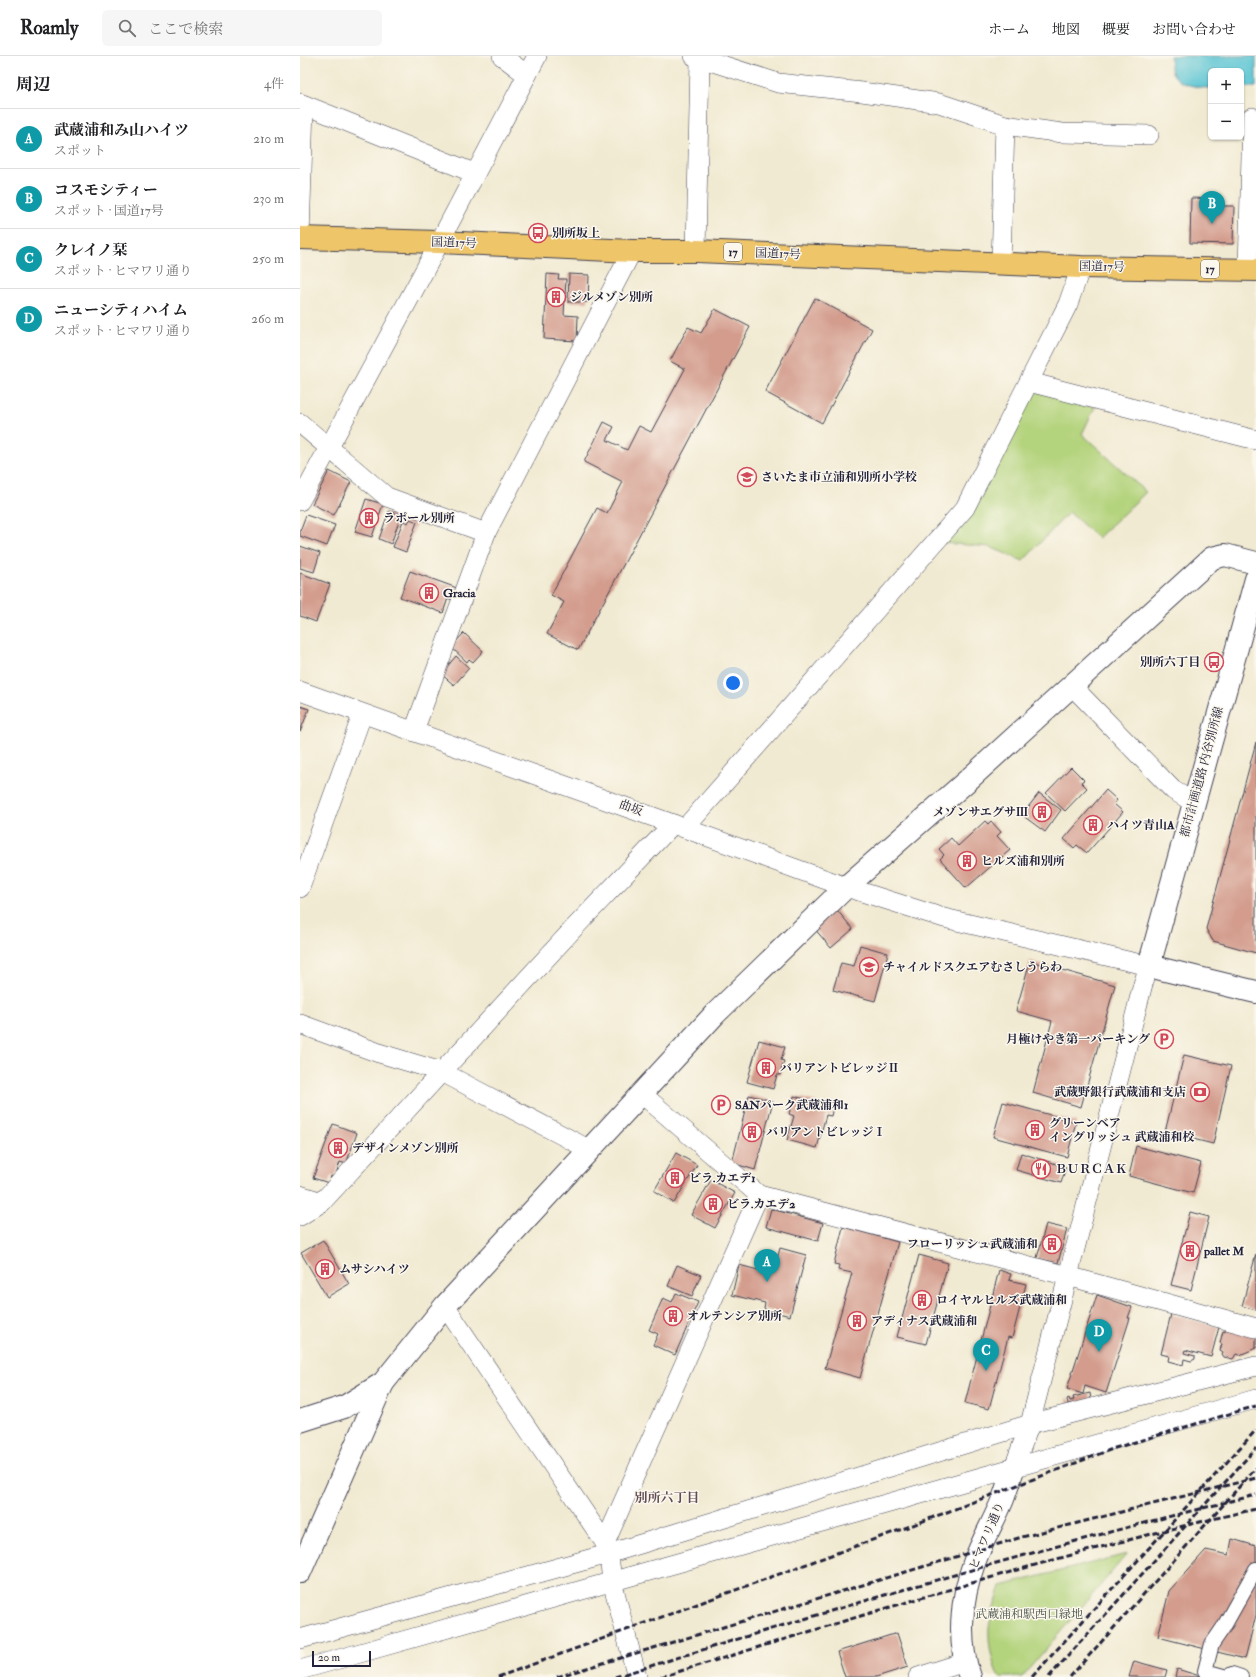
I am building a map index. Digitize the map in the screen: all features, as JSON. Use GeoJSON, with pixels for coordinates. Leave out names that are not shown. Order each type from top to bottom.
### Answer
{"type":"FeatureCollection","features":[{"type":"Feature","properties":{"kind":"highway","name":"国道17号"},"geometry":{"type":"LineString","coordinates":[[300,238],[439,242],[632,251],[696,251],[1081,267],[1252,270]]}},
{"type":"Feature","properties":{"kind":"street"},"geometry":{"type":"LineString","coordinates":[[502,56],[528,75]]}},
{"type":"Feature","properties":{"kind":"street"},"geometry":{"type":"LineString","coordinates":[[300,501],[537,56]]}},
{"type":"Feature","properties":{"kind":"street"},"geometry":{"type":"LineString","coordinates":[[696,251],[700,57],[778,83],[862,92],[939,103],[1005,125],[1062,133],[1149,135]]}},
{"type":"Feature","properties":{"kind":"street"},"geometry":{"type":"LineString","coordinates":[[300,238],[302,104],[474,173]]}},
{"type":"Feature","properties":{"kind":"street"},"geometry":{"type":"LineString","coordinates":[[1252,117],[1252,270]]}},
{"type":"Feature","properties":{"kind":"street"},"geometry":{"type":"LineString","coordinates":[[1001,264],[1005,125]]}},
{"type":"Feature","properties":{"kind":"street"},"geometry":{"type":"LineString","coordinates":[[414,731],[486,533],[632,251]]}},
{"type":"Feature","properties":{"kind":"street"},"geometry":{"type":"LineString","coordinates":[[300,1216],[322,1202],[575,927],[679,826],[965,508],[1068,304],[1081,267]]}},
{"type":"Feature","properties":{"kind":"street"},"geometry":{"type":"LineString","coordinates":[[1028,382],[1256,440]]}},
{"type":"Feature","properties":{"kind":"street"},"geometry":{"type":"LineString","coordinates":[[300,423],[387,497],[486,533]]}},
{"type":"Feature","properties":{"kind":"street"},"geometry":{"type":"LineString","coordinates":[[300,1572],[383,1383],[445,1306],[715,1014],[846,887],[1072,686],[1212,558],[1225,555],[1256,563]]}},
{"type":"Feature","properties":{"kind":"street","name":"都市計画道路 内谷別所線"},"geometry":{"type":"LineString","coordinates":[[1149,966],[1158,939],[1193,802],[1256,579]]}},
{"type":"Feature","properties":{"kind":"street"},"geometry":{"type":"LineString","coordinates":[[1072,686],[1173,790],[1193,802]]}},
{"type":"Feature","properties":{"kind":"street","name":"曲坂"},"geometry":{"type":"LineString","coordinates":[[300,691],[362,715],[414,731],[846,887],[944,918],[1149,966]]}},
{"type":"Feature","properties":{"kind":"street"},"geometry":{"type":"LineString","coordinates":[[300,888],[362,715]]}},
{"type":"Feature","properties":{"kind":"street"},"geometry":{"type":"LineString","coordinates":[[1014,1467],[1030,1424],[1143,984],[1149,966],[1256,992]]}},
{"type":"Feature","properties":{"kind":"street"},"geometry":{"type":"LineString","coordinates":[[300,1024],[379,1053],[442,1072],[590,1150]]}},
{"type":"Feature","properties":{"kind":"street"},"geometry":{"type":"LineString","coordinates":[[642,1094],[759,1195],[1068,1276],[1256,1328]]}},
{"type":"Feature","properties":{"kind":"street"},"geometry":{"type":"LineString","coordinates":[[300,1195],[322,1202]]}},
{"type":"Feature","properties":{"kind":"street"},"geometry":{"type":"LineString","coordinates":[[606,1548],[759,1195]]}},
{"type":"Feature","properties":{"kind":"street"},"geometry":{"type":"LineString","coordinates":[[445,1306],[606,1548],[612,1581],[637,1677]]}},
{"type":"Feature","properties":{"kind":"street"},"geometry":{"type":"LineString","coordinates":[[300,1639],[1030,1424],[1256,1366]]}},
{"type":"Feature","properties":{"kind":"street"},"geometry":{"type":"LineString","coordinates":[[300,1421],[344,1407],[383,1383]]}},
{"type":"Feature","properties":{"kind":"street"},"geometry":{"type":"LineString","coordinates":[[300,1670],[1256,1399]]}},
{"type":"Feature","properties":{"kind":"street","name":"ヒマワリ通り"},"geometry":{"type":"LineString","coordinates":[[968,1670],[962,1630],[964,1603],[974,1564],[1003,1500],[1014,1467]]}},
{"type":"Feature","properties":{"kind":"street"},"geometry":{"type":"LineString","coordinates":[[1241,1677],[1232,1674],[1227,1677],[1205,1671],[1212,1644],[1223,1628],[1256,1569]]}},
{"type":"Feature","properties":{"kind":"street"},"geometry":{"type":"LineString","coordinates":[[918,1677],[968,1670]]}},
{"type":"Feature","properties":{"kind":"green space"},"geometry":{"type":"Polygon","coordinates":[[[1034,390],[1095,407],[1082,434],[1146,492],[1098,538],[1069,512],[1023,561],[990,547],[944,543],[1034,390]]]}},
{"type":"Feature","properties":{"kind":"green space","name":"武蔵浦和駅西口緑地"},"geometry":{"type":"Polygon","coordinates":[[[1127,1554],[1022,1677],[999,1677],[992,1660],[989,1628],[1001,1586],[1127,1554]]]}},
{"type":"Feature","properties":{"kind":"water"},"geometry":{"type":"Polygon","coordinates":[[[1170,56],[1256,56],[1256,87],[1244,87],[1244,68],[1208,68],[1208,88],[1183,83],[1171,70],[1170,56]]]}},
{"type":"Feature","properties":{"kind":"building"},"geometry":{"type":"Polygon","coordinates":[[[1191,198],[1222,199],[1222,206],[1234,206],[1233,244],[1190,243],[1191,198]]]}},
{"type":"Feature","properties":{"kind":"building","name":"ジルメゾン別所"},"geometry":{"type":"Polygon","coordinates":[[[547,274],[559,275],[558,279],[566,279],[564,315],[578,316],[577,341],[544,339],[547,274]]]}},
{"type":"Feature","properties":{"kind":"building"},"geometry":{"type":"Polygon","coordinates":[[[569,274],[589,275],[588,302],[568,302],[569,274]]]}},
{"type":"Feature","properties":{"kind":"building"},"geometry":{"type":"Polygon","coordinates":[[[815,298],[872,329],[822,423],[765,392],[815,298]]]}},
{"type":"Feature","properties":{"kind":"building"},"geometry":{"type":"Polygon","coordinates":[[[715,309],[750,327],[578,650],[547,634],[564,602],[551,595],[597,508],[607,513],[623,482],[584,462],[604,422],[614,427],[607,440],[627,450],[639,426],[651,432],[685,369],[670,361],[688,327],[701,333],[715,309]]]}},
{"type":"Feature","properties":{"kind":"building"},"geometry":{"type":"Polygon","coordinates":[[[329,471],[351,482],[334,515],[312,504],[329,471]]]}},
{"type":"Feature","properties":{"kind":"building","name":"ラポール別所"},"geometry":{"type":"Polygon","coordinates":[[[366,499],[383,504],[372,537],[355,532],[366,499]]]}},
{"type":"Feature","properties":{"kind":"building"},"geometry":{"type":"Polygon","coordinates":[[[389,511],[401,515],[391,544],[379,539],[389,511]]]}},
{"type":"Feature","properties":{"kind":"building"},"geometry":{"type":"Polygon","coordinates":[[[306,515],[335,525],[327,546],[300,536],[300,531],[306,515]]]}},
{"type":"Feature","properties":{"kind":"building"},"geometry":{"type":"Polygon","coordinates":[[[410,519],[417,522],[406,552],[393,547],[403,521],[408,523],[410,519]]]}},
{"type":"Feature","properties":{"kind":"building"},"geometry":{"type":"Polygon","coordinates":[[[300,546],[320,553],[314,572],[300,568],[300,546]]]}},
{"type":"Feature","properties":{"kind":"building","name":"Gracia"},"geometry":{"type":"Polygon","coordinates":[[[410,571],[457,588],[452,600],[448,598],[443,613],[400,597],[410,571]]]}},
{"type":"Feature","properties":{"kind":"building"},"geometry":{"type":"Polygon","coordinates":[[[300,573],[330,584],[316,622],[300,616],[300,573]]]}},
{"type":"Feature","properties":{"kind":"building"},"geometry":{"type":"Polygon","coordinates":[[[464,633],[483,651],[473,662],[469,659],[467,662],[451,647],[464,633]]]}},
{"type":"Feature","properties":{"kind":"building"},"geometry":{"type":"Polygon","coordinates":[[[456,656],[469,668],[454,685],[441,674],[456,656]]]}},
{"type":"Feature","properties":{"kind":"building"},"geometry":{"type":"Polygon","coordinates":[[[300,706],[309,709],[300,732],[300,706]]]}},
{"type":"Feature","properties":{"kind":"building"},"geometry":{"type":"Polygon","coordinates":[[[1256,742],[1256,953],[1213,941],[1206,929],[1256,742]]]}},
{"type":"Feature","properties":{"kind":"building"},"geometry":{"type":"Polygon","coordinates":[[[1071,767],[1084,780],[1081,782],[1087,788],[1065,811],[1046,793],[1071,767]]]}},
{"type":"Feature","properties":{"kind":"building","name":"ハイツ青山A"},"geometry":{"type":"Polygon","coordinates":[[[1106,790],[1117,800],[1114,804],[1123,812],[1087,853],[1077,845],[1074,848],[1064,839],[1106,790]]]}},
{"type":"Feature","properties":{"kind":"building","name":"メゾンサエグサⅢ"},"geometry":{"type":"Polygon","coordinates":[[[1039,793],[1061,810],[1045,832],[1022,815],[1039,793]]]}},
{"type":"Feature","properties":{"kind":"building","name":"ヒルズ浦和別所"},"geometry":{"type":"Polygon","coordinates":[[[985,821],[988,824],[991,821],[1001,832],[997,836],[1010,850],[966,888],[940,859],[944,855],[939,849],[951,838],[958,846],[985,821]]]}},
{"type":"Feature","properties":{"kind":"building"},"geometry":{"type":"Polygon","coordinates":[[[836,909],[853,929],[831,948],[814,928],[836,909]]]}},
{"type":"Feature","properties":{"kind":"building"},"geometry":{"type":"Polygon","coordinates":[[[860,945],[888,953],[875,1001],[833,990],[841,963],[854,966],[860,945]]]}},
{"type":"Feature","properties":{"kind":"building"},"geometry":{"type":"Polygon","coordinates":[[[1030,961],[1115,985],[1081,1107],[1033,1093],[1052,1021],[1016,1011],[1030,961]]]}},
{"type":"Feature","properties":{"kind":"building","name":"バリアントビレッジⅡ"},"geometry":{"type":"Polygon","coordinates":[[[759,1040],[785,1047],[781,1060],[784,1061],[780,1075],[777,1075],[773,1089],[747,1082],[759,1040]]]}},
{"type":"Feature","properties":{"kind":"building"},"geometry":{"type":"Polygon","coordinates":[[[1184,1055],[1231,1066],[1213,1144],[1165,1132],[1184,1055]]]}},
{"type":"Feature","properties":{"kind":"building","name":"バリアントビレッジⅠ"},"geometry":{"type":"Polygon","coordinates":[[[749,1095],[773,1101],[755,1170],[732,1163],[749,1095]]]}},
{"type":"Feature","properties":{"kind":"building"},"geometry":{"type":"Polygon","coordinates":[[[794,1096],[833,1107],[831,1116],[826,1115],[817,1148],[787,1140],[794,1116],[789,1114],[794,1096]]]}},
{"type":"Feature","properties":{"kind":"building","name":"グリーンベア イングリッシュ 武蔵浦和校"},"geometry":{"type":"Polygon","coordinates":[[[1003,1102],[1076,1122],[1067,1157],[993,1137],[1003,1102]]]}},
{"type":"Feature","properties":{"kind":"building","name":"デザインメゾン別所"},"geometry":{"type":"Polygon","coordinates":[[[333,1124],[357,1133],[346,1164],[340,1162],[335,1177],[331,1176],[329,1183],[313,1178],[333,1124]]]}},
{"type":"Feature","properties":{"kind":"building"},"geometry":{"type":"Polygon","coordinates":[[[1136,1146],[1201,1163],[1193,1193],[1129,1176],[1136,1146]]]}},
{"type":"Feature","properties":{"kind":"building","name":"ビラ.カエデ1"},"geometry":{"type":"Polygon","coordinates":[[[676,1153],[697,1165],[674,1203],[654,1191],[676,1153]]]}},
{"type":"Feature","properties":{"kind":"building","name":"ＢＵＲＣＡＫ"},"geometry":{"type":"Polygon","coordinates":[[[1021,1153],[1066,1167],[1061,1183],[1016,1170],[1021,1153]]]}},
{"type":"Feature","properties":{"kind":"building","name":"ビラ.カエデ2"},"geometry":{"type":"Polygon","coordinates":[[[711,1180],[735,1193],[715,1228],[691,1215],[711,1180]]]}},
{"type":"Feature","properties":{"kind":"building"},"geometry":{"type":"Polygon","coordinates":[[[771,1209],[823,1223],[818,1241],[766,1227],[771,1209]]]}},
{"type":"Feature","properties":{"kind":"building","name":"pallet M"},"geometry":{"type":"Polygon","coordinates":[[[1190,1212],[1209,1217],[1191,1290],[1171,1285],[1190,1212]]]}},
{"type":"Feature","properties":{"kind":"building","name":"フローリッシュ武蔵浦和"},"geometry":{"type":"Polygon","coordinates":[[[1046,1224],[1067,1229],[1058,1263],[1037,1258],[1046,1224]]]}},
{"type":"Feature","properties":{"kind":"building","name":"アディナス武蔵浦和"},"geometry":{"type":"Polygon","coordinates":[[[843,1227],[898,1242],[860,1378],[825,1368],[852,1273],[838,1270],[839,1265],[834,1264],[843,1227]]]}},
{"type":"Feature","properties":{"kind":"building","name":"ムサシハイツ"},"geometry":{"type":"Polygon","coordinates":[[[323,1240],[349,1284],[327,1297],[301,1253],[323,1240]]]}},
{"type":"Feature","properties":{"kind":"building"},"geometry":{"type":"Polygon","coordinates":[[[780,1248],[806,1255],[790,1316],[764,1309],[765,1303],[732,1295],[739,1265],[758,1270],[759,1263],[775,1267],[780,1248]]]}},
{"type":"Feature","properties":{"kind":"building"},"geometry":{"type":"Polygon","coordinates":[[[1256,1254],[1256,1310],[1242,1306],[1256,1254]]]}},
{"type":"Feature","properties":{"kind":"building","name":"ロイヤルヒルズ武蔵浦和"},"geometry":{"type":"Polygon","coordinates":[[[919,1255],[948,1263],[926,1344],[897,1337],[919,1255]]]}},
{"type":"Feature","properties":{"kind":"building"},"geometry":{"type":"Polygon","coordinates":[[[677,1265],[701,1275],[692,1296],[668,1286],[677,1265]]]}},
{"type":"Feature","properties":{"kind":"building"},"geometry":{"type":"Polygon","coordinates":[[[999,1270],[1011,1274],[1009,1280],[1026,1284],[1012,1338],[1008,1337],[989,1409],[965,1403],[999,1270]]]}},
{"type":"Feature","properties":{"kind":"building","name":"オルテンシア別所"},"geometry":{"type":"Polygon","coordinates":[[[676,1293],[698,1302],[675,1355],[653,1345],[658,1334],[649,1330],[663,1298],[672,1302],[676,1293]]]}},
{"type":"Feature","properties":{"kind":"building"},"geometry":{"type":"Polygon","coordinates":[[[1097,1295],[1132,1307],[1128,1318],[1130,1318],[1106,1393],[1085,1386],[1083,1394],[1067,1389],[1097,1295]]]}},
{"type":"Feature","properties":{"kind":"building"},"geometry":{"type":"Polygon","coordinates":[[[1171,1314],[1219,1327],[1211,1357],[1185,1350],[1184,1353],[1195,1356],[1195,1359],[1191,1361],[1184,1359],[1183,1365],[1168,1361],[1169,1356],[1161,1354],[1171,1314]]]}},
{"type":"Feature","properties":{"kind":"building"},"geometry":{"type":"Polygon","coordinates":[[[1226,1327],[1256,1333],[1256,1348],[1240,1355],[1236,1354],[1233,1359],[1224,1357],[1222,1354],[1223,1352],[1220,1350],[1222,1344],[1220,1343],[1223,1331],[1225,1332],[1226,1327]]]}},
{"type":"Feature","properties":{"kind":"building"},"geometry":{"type":"Polygon","coordinates":[[[1090,1393],[1091,1400],[1068,1404],[1067,1399],[1069,1398],[1070,1401],[1074,1400],[1073,1397],[1090,1393]]]}},
{"type":"Feature","properties":{"kind":"building"},"geometry":{"type":"Polygon","coordinates":[[[1232,1539],[1256,1546],[1256,1615],[1245,1659],[1158,1637],[1169,1591],[1206,1550],[1229,1555],[1232,1539]]]}},
{"type":"Feature","properties":{"kind":"building"},"geometry":{"type":"Polygon","coordinates":[[[897,1633],[908,1667],[876,1677],[845,1677],[837,1652],[897,1633]]]}},
{"type":"Feature","properties":{"kind":"building"},"geometry":{"type":"Polygon","coordinates":[[[1134,1661],[1167,1670],[1165,1677],[1129,1677],[1134,1661]]]}},
{"type":"Feature","properties":{"kind":"building"},"geometry":{"type":"Polygon","coordinates":[[[1177,1669],[1203,1677],[1175,1677],[1177,1669]]]}},
{"type":"Feature","properties":{"kind":"railway"},"geometry":{"type":"LineString","coordinates":[[498,1677],[905,1528],[1115,1448],[1256,1406]]}},
{"type":"Feature","properties":{"kind":"railway"},"geometry":{"type":"LineString","coordinates":[[1032,1677],[1256,1430]]}},
{"type":"Feature","properties":{"kind":"railway"},"geometry":{"type":"LineString","coordinates":[[1049,1677],[1256,1448]]}},
{"type":"Feature","properties":{"kind":"railway"},"geometry":{"type":"LineString","coordinates":[[1070,1677],[1256,1468]]}},
{"type":"Feature","properties":{"kind":"railway"},"geometry":{"type":"LineString","coordinates":[[557,1677],[1022,1537],[1256,1478]]}},
{"type":"Feature","properties":{"kind":"railway"},"geometry":{"type":"LineString","coordinates":[[615,1677],[774,1628],[1014,1558],[1256,1495]]}},
{"type":"Feature","properties":{"kind":"railway"},"geometry":{"type":"LineString","coordinates":[[661,1677],[883,1609],[1031,1566],[1256,1509]]}},
{"type":"Feature","properties":{"kind":"place","name":"コスモシティー"},"geometry":{"type":"Point","coordinates":[1212,224]}},
{"type":"Feature","properties":{"kind":"place","name":"別所坂上"},"geometry":{"type":"Point","coordinates":[538,233]}},
{"type":"Feature","properties":{"kind":"place","name":"ジルメゾン別所"},"geometry":{"type":"Point","coordinates":[556,297]}},
{"type":"Feature","properties":{"kind":"place","name":"さいたま市立浦和別所小学校"},"geometry":{"type":"Point","coordinates":[747,477]}},
{"type":"Feature","properties":{"kind":"place","name":"ラポール別所"},"geometry":{"type":"Point","coordinates":[369,518]}},
{"type":"Feature","properties":{"kind":"place","name":"Gracia"},"geometry":{"type":"Point","coordinates":[429,593]}},
{"type":"Feature","properties":{"kind":"place","name":"別所六丁目"},"geometry":{"type":"Point","coordinates":[1214,662]}},
{"type":"Feature","properties":{"kind":"place","name":"メゾンサエグサⅢ"},"geometry":{"type":"Point","coordinates":[1042,812]}},
{"type":"Feature","properties":{"kind":"place","name":"ハイツ青山A"},"geometry":{"type":"Point","coordinates":[1093,825]}},
{"type":"Feature","properties":{"kind":"place","name":"ヒルズ浦和別所"},"geometry":{"type":"Point","coordinates":[967,861]}},
{"type":"Feature","properties":{"kind":"place","name":"チャイルドスクエアむさしうらわ"},"geometry":{"type":"Point","coordinates":[869,967]}},
{"type":"Feature","properties":{"kind":"place","name":"月極けやき第一パーキング"},"geometry":{"type":"Point","coordinates":[1164,1039]}},
{"type":"Feature","properties":{"kind":"place","name":"バリアントビレッジⅡ"},"geometry":{"type":"Point","coordinates":[766,1068]}},
{"type":"Feature","properties":{"kind":"place","name":"武蔵野銀行武蔵浦和支店"},"geometry":{"type":"Point","coordinates":[1200,1092]}},
{"type":"Feature","properties":{"kind":"place","name":"SANパーク武蔵浦和1"},"geometry":{"type":"Point","coordinates":[721,1105]}},
{"type":"Feature","properties":{"kind":"place","name":"グリーンベア イングリッシュ 武蔵浦和校"},"geometry":{"type":"Point","coordinates":[1035,1130]}},
{"type":"Feature","properties":{"kind":"place","name":"バリアントビレッジⅠ"},"geometry":{"type":"Point","coordinates":[752,1132]}},
{"type":"Feature","properties":{"kind":"place","name":"デザインメゾン別所"},"geometry":{"type":"Point","coordinates":[338,1148]}},
{"type":"Feature","properties":{"kind":"place","name":"ＢＵＲＣＡＫ"},"geometry":{"type":"Point","coordinates":[1041,1169]}},
{"type":"Feature","properties":{"kind":"place","name":"ビラ.カエデ1"},"geometry":{"type":"Point","coordinates":[675,1178]}},
{"type":"Feature","properties":{"kind":"place","name":"ビラ.カエデ2"},"geometry":{"type":"Point","coordinates":[713,1204]}},
{"type":"Feature","properties":{"kind":"place","name":"フローリッシュ武蔵浦和"},"geometry":{"type":"Point","coordinates":[1052,1244]}},
{"type":"Feature","properties":{"kind":"place","name":"pallet M"},"geometry":{"type":"Point","coordinates":[1190,1251]}},
{"type":"Feature","properties":{"kind":"place","name":"ムサシハイツ"},"geometry":{"type":"Point","coordinates":[325,1269]}},
{"type":"Feature","properties":{"kind":"place","name":"武蔵浦和み山ハイツ"},"geometry":{"type":"Point","coordinates":[767,1282]}},
{"type":"Feature","properties":{"kind":"place","name":"ロイヤルヒルズ武蔵浦和"},"geometry":{"type":"Point","coordinates":[922,1300]}},
{"type":"Feature","properties":{"kind":"place","name":"オルテンシア別所"},"geometry":{"type":"Point","coordinates":[673,1316]}},
{"type":"Feature","properties":{"kind":"place","name":"アディナス武蔵浦和"},"geometry":{"type":"Point","coordinates":[857,1321]}},
{"type":"Feature","properties":{"kind":"place","name":"ニューシティハイム"},"geometry":{"type":"Point","coordinates":[1099,1352]}},
{"type":"Feature","properties":{"kind":"place","name":"クレイノ栞"},"geometry":{"type":"Point","coordinates":[986,1371]}},
{"type":"Feature","properties":{"kind":"district","name":"別所六丁目"},"geometry":{"type":"Point","coordinates":[667,1498]}}]}
